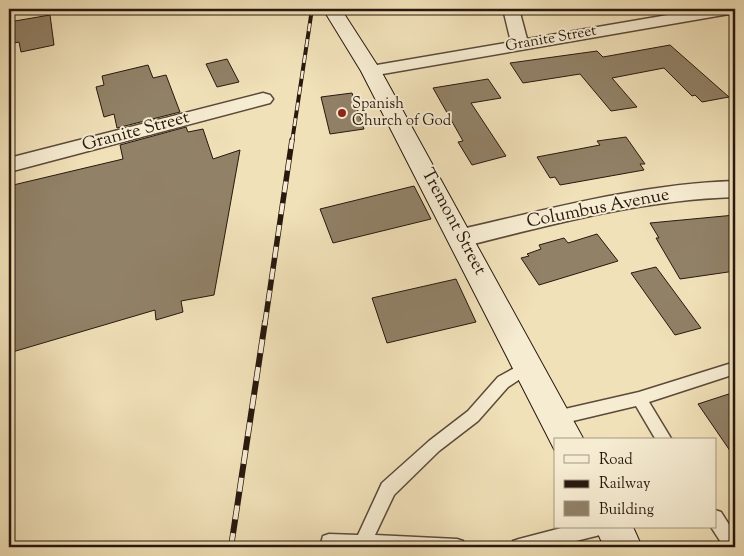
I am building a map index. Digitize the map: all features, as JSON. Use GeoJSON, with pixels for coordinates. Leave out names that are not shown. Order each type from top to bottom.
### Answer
{"type":"FeatureCollection","features":[{"type":"Feature","properties":{"kind":"main road","name":"Tremont Street"},"geometry":{"type":"LineString","coordinates":[[332,9],[371,71],[462,238],[562,429]]}},
{"type":"Feature","properties":{"kind":"main road"},"geometry":{"type":"LineString","coordinates":[[614,528],[624,547]]}},
{"type":"Feature","properties":{"kind":"street"},"geometry":{"type":"LineString","coordinates":[[511,9],[520,44]]}},
{"type":"Feature","properties":{"kind":"street","name":"Granite Street"},"geometry":{"type":"LineString","coordinates":[[371,71],[730,9]]}},
{"type":"Feature","properties":{"kind":"street","name":"Granite Street"},"geometry":{"type":"LineString","coordinates":[[9,165],[263,99]]}},
{"type":"Feature","properties":{"kind":"street","name":"Columbus Avenue"},"geometry":{"type":"LineString","coordinates":[[462,238],[611,203],[678,193],[735,189]]}},
{"type":"Feature","properties":{"kind":"lane"},"geometry":{"type":"LineString","coordinates":[[362,544],[388,489],[434,446],[472,416],[503,382],[529,366]]}},
{"type":"Feature","properties":{"kind":"lane"},"geometry":{"type":"LineString","coordinates":[[562,429],[638,399],[735,368]]}},
{"type":"Feature","properties":{"kind":"lane"},"geometry":{"type":"LineString","coordinates":[[638,399],[664,438]]}},
{"type":"Feature","properties":{"kind":"lane"},"geometry":{"type":"LineString","coordinates":[[716,520],[734,547]]}},
{"type":"Feature","properties":{"kind":"lane"},"geometry":{"type":"LineString","coordinates":[[519,547],[540,545],[597,528]]}},
{"type":"Feature","properties":{"kind":"lane"},"geometry":{"type":"LineString","coordinates":[[328,547],[329,542],[458,547]]}},
{"type":"Feature","properties":{"kind":"building"},"geometry":{"type":"Polygon","coordinates":[[[50,15],[54,45],[21,52],[19,42],[9,44],[9,22],[50,15]]]}},
{"type":"Feature","properties":{"kind":"building"},"geometry":{"type":"Polygon","coordinates":[[[670,45],[729,97],[702,102],[695,95],[692,96],[664,68],[612,78],[637,107],[611,111],[580,74],[523,83],[510,63],[597,51],[603,57],[670,45]]]}},
{"type":"Feature","properties":{"kind":"building"},"geometry":{"type":"Polygon","coordinates":[[[227,59],[239,82],[217,87],[206,64],[227,59]]]}},
{"type":"Feature","properties":{"kind":"building"},"geometry":{"type":"Polygon","coordinates":[[[148,65],[153,78],[166,75],[180,112],[117,128],[114,114],[104,117],[96,87],[104,85],[102,76],[148,65]]]}},
{"type":"Feature","properties":{"kind":"building"},"geometry":{"type":"Polygon","coordinates":[[[488,79],[501,98],[471,103],[506,156],[472,165],[458,142],[463,141],[433,88],[488,79]]]}},
{"type":"Feature","properties":{"kind":"building"},"geometry":{"type":"Polygon","coordinates":[[[352,93],[364,129],[330,134],[321,97],[352,93]]]}},
{"type":"Feature","properties":{"kind":"building"},"geometry":{"type":"Polygon","coordinates":[[[186,127],[188,132],[203,129],[213,159],[240,150],[214,295],[181,301],[183,312],[156,320],[155,310],[9,353],[9,186],[123,159],[120,145],[186,127]]]}},
{"type":"Feature","properties":{"kind":"building"},"geometry":{"type":"Polygon","coordinates":[[[626,137],[645,164],[640,164],[644,170],[560,185],[555,177],[550,178],[537,157],[600,145],[597,141],[626,137]]]}},
{"type":"Feature","properties":{"kind":"building"},"geometry":{"type":"Polygon","coordinates":[[[414,186],[431,219],[333,243],[320,209],[414,186]]]}},
{"type":"Feature","properties":{"kind":"building"},"geometry":{"type":"Polygon","coordinates":[[[735,215],[735,271],[680,279],[656,238],[659,238],[650,223],[735,215]]]}},
{"type":"Feature","properties":{"kind":"building"},"geometry":{"type":"Polygon","coordinates":[[[597,234],[618,261],[539,285],[521,258],[541,249],[539,245],[564,238],[568,243],[597,234]]]}},
{"type":"Feature","properties":{"kind":"building"},"geometry":{"type":"Polygon","coordinates":[[[656,267],[701,328],[675,335],[631,273],[656,267]]]}},
{"type":"Feature","properties":{"kind":"building"},"geometry":{"type":"Polygon","coordinates":[[[456,279],[476,322],[387,343],[372,298],[456,279]]]}},
{"type":"Feature","properties":{"kind":"building"},"geometry":{"type":"Polygon","coordinates":[[[735,392],[735,458],[698,404],[735,392]]]}},
{"type":"Feature","properties":{"kind":"railway"},"geometry":{"type":"LineString","coordinates":[[292,142],[312,9]]}},
{"type":"Feature","properties":{"kind":"railway"},"geometry":{"type":"LineString","coordinates":[[265,323],[292,140]]}},
{"type":"Feature","properties":{"kind":"railway"},"geometry":{"type":"LineString","coordinates":[[231,547],[265,322]]}},
{"type":"Feature","properties":{"kind":"place","name":"Spanish Church of God"},"geometry":{"type":"Point","coordinates":[342,113]}}]}
